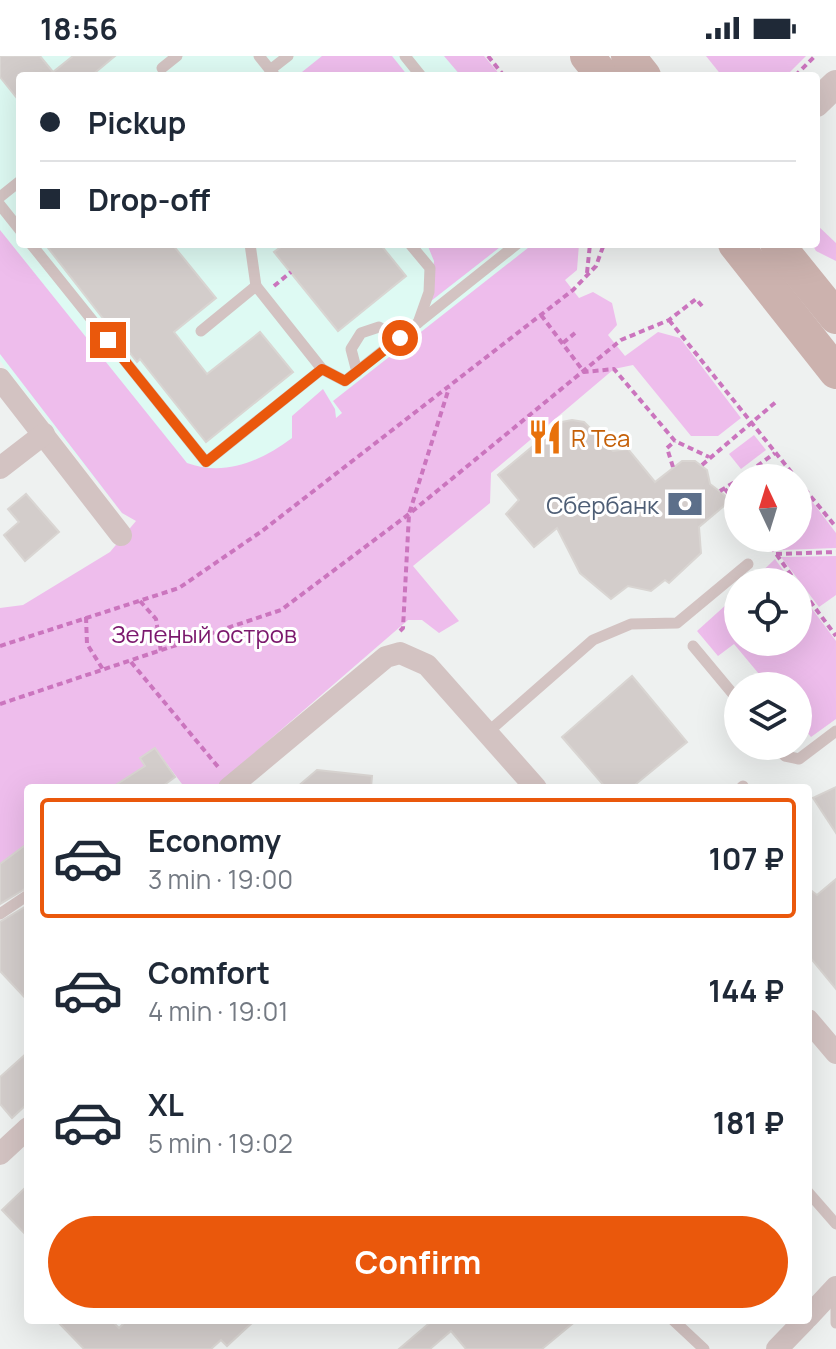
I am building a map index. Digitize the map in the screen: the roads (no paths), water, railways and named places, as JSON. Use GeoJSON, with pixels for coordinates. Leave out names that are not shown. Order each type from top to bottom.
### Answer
{"type":"FeatureCollection","features":[{"type":"Feature","properties":{"kind":"main road"},"geometry":{"type":"LineString","coordinates":[[587,56],[600,72]]}},
{"type":"Feature","properties":{"kind":"main road"},"geometry":{"type":"LineString","coordinates":[[628,56],[641,72]]}},
{"type":"Feature","properties":{"kind":"main road"},"geometry":{"type":"LineString","coordinates":[[738,248],[836,372]]}},
{"type":"Feature","properties":{"kind":"main road"},"geometry":{"type":"LineString","coordinates":[[780,248],[836,317]]}},
{"type":"Feature","properties":{"kind":"street"},"geometry":{"type":"LineString","coordinates":[[820,99],[836,84]]}},
{"type":"Feature","properties":{"kind":"street"},"geometry":{"type":"LineString","coordinates":[[0,379],[121,535]]}},
{"type":"Feature","properties":{"kind":"street"},"geometry":{"type":"LineString","coordinates":[[0,468],[44,434]]}},
{"type":"Feature","properties":{"kind":"street"},"geometry":{"type":"LineString","coordinates":[[232,784],[386,657],[400,653],[427,665],[533,784]]}},
{"type":"Feature","properties":{"kind":"street"},"geometry":{"type":"LineString","coordinates":[[812,1025],[836,1053]]}},
{"type":"Feature","properties":{"kind":"street"},"geometry":{"type":"LineString","coordinates":[[3,1144],[24,1131]]}},
{"type":"Feature","properties":{"kind":"street"},"geometry":{"type":"LineString","coordinates":[[812,1312],[836,1287]]}},
{"type":"Feature","properties":{"kind":"street"},"geometry":{"type":"LineString","coordinates":[[777,1349],[800,1324]]}},
{"type":"Feature","properties":{"kind":"lane"},"geometry":{"type":"LineString","coordinates":[[162,68],[177,56]]}},
{"type":"Feature","properties":{"kind":"lane"},"geometry":{"type":"LineString","coordinates":[[259,56],[272,72]]}},
{"type":"Feature","properties":{"kind":"lane"},"geometry":{"type":"LineString","coordinates":[[274,72],[288,56]]}},
{"type":"Feature","properties":{"kind":"lane"},"geometry":{"type":"LineString","coordinates":[[405,56],[418,72]]}},
{"type":"Feature","properties":{"kind":"lane"},"geometry":{"type":"LineString","coordinates":[[0,197],[16,184]]}},
{"type":"Feature","properties":{"kind":"lane"},"geometry":{"type":"LineString","coordinates":[[0,205],[16,225]]}},
{"type":"Feature","properties":{"kind":"lane"},"geometry":{"type":"LineString","coordinates":[[34,248],[206,462],[322,369]]}},
{"type":"Feature","properties":{"kind":"lane"},"geometry":{"type":"LineString","coordinates":[[251,248],[256,286],[322,369],[345,381],[512,248]]}},
{"type":"Feature","properties":{"kind":"lane"},"geometry":{"type":"LineString","coordinates":[[413,248],[430,268],[429,292],[418,323]]}},
{"type":"Feature","properties":{"kind":"lane"},"geometry":{"type":"LineString","coordinates":[[201,331],[256,286]]}},
{"type":"Feature","properties":{"kind":"lane"},"geometry":{"type":"LineString","coordinates":[[357,372],[351,349],[361,333],[379,327],[400,338]]}},
{"type":"Feature","properties":{"kind":"lane"},"geometry":{"type":"LineString","coordinates":[[488,732],[593,640],[631,624],[677,623],[748,564]]}},
{"type":"Feature","properties":{"kind":"lane"},"geometry":{"type":"LineString","coordinates":[[693,646],[724,683]]}},
{"type":"Feature","properties":{"kind":"lane"},"geometry":{"type":"LineString","coordinates":[[812,749],[836,731]]}},
{"type":"Feature","properties":{"kind":"lane"},"geometry":{"type":"LineString","coordinates":[[0,914],[24,898]]}},
{"type":"Feature","properties":{"kind":"lane"},"geometry":{"type":"LineString","coordinates":[[812,1197],[836,1224]]}},
{"type":"Feature","properties":{"kind":"lane"},"geometry":{"type":"LineString","coordinates":[[836,1305],[836,1323]]}},
{"type":"Feature","properties":{"kind":"lane"},"geometry":{"type":"LineString","coordinates":[[677,1324],[704,1349]]}},
{"type":"Feature","properties":{"kind":"place","name":"R Tea"},"geometry":{"type":"Point","coordinates":[545,437]}},
{"type":"Feature","properties":{"kind":"place","name":"Сбербанк"},"geometry":{"type":"Point","coordinates":[685,504]}},
{"type":"Feature","properties":{"kind":"park label","name":"Зеленый остров"},"geometry":{"type":"Point","coordinates":[204,633]}}]}
